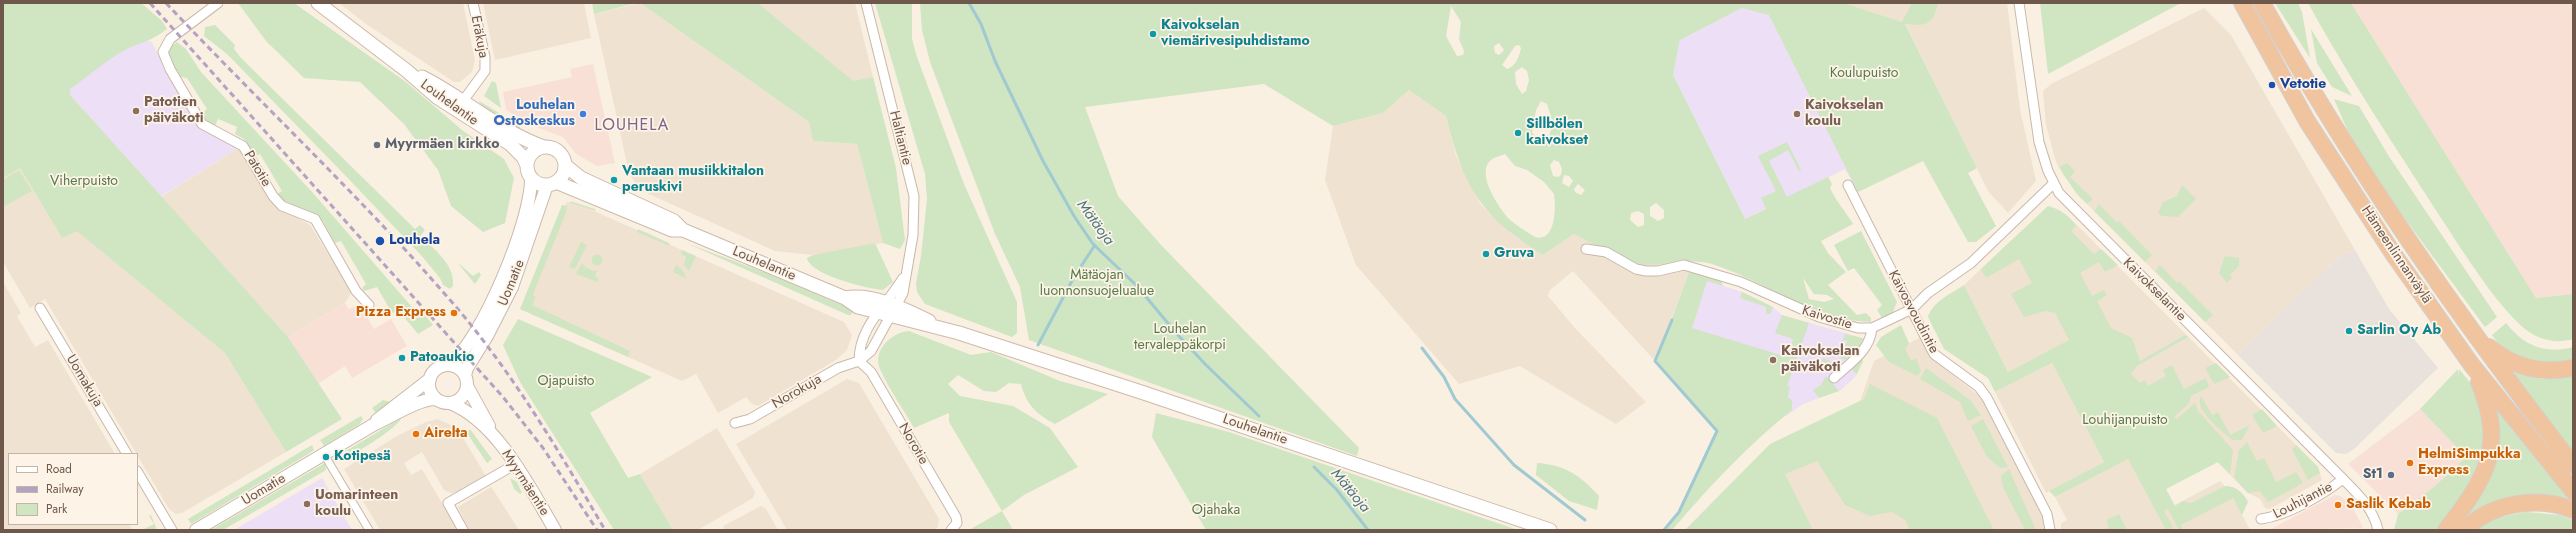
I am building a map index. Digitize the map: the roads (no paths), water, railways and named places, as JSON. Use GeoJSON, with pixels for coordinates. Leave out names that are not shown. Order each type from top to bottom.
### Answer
{"type":"FeatureCollection","features":[{"type":"Feature","properties":{"kind":"highway","name":"Hämeenlinnanväylä"},"geometry":{"type":"LineString","coordinates":[[2242,3],[2307,121],[2394,255],[2471,364],[2573,491]]}},
{"type":"Feature","properties":{"kind":"highway","name":"Hämeenlinnanväylä"},"geometry":{"type":"LineString","coordinates":[[2262,3],[2323,110],[2396,223],[2472,334],[2573,465]]}},
{"type":"Feature","properties":{"kind":"highway"},"geometry":{"type":"LineString","coordinates":[[2472,334],[2509,362],[2521,367],[2547,371],[2573,368]]}},
{"type":"Feature","properties":{"kind":"highway"},"geometry":{"type":"LineString","coordinates":[[2446,530],[2482,478],[2490,452],[2492,423],[2489,408],[2471,364]]}},
{"type":"Feature","properties":{"kind":"highway"},"geometry":{"type":"LineString","coordinates":[[2465,530],[2480,516],[2514,505],[2550,505],[2573,510]]}},
{"type":"Feature","properties":{"kind":"main road","name":"Louhelantie"},"geometry":{"type":"LineString","coordinates":[[318,3],[407,71],[459,106],[510,144],[523,157],[527,165]]}},
{"type":"Feature","properties":{"kind":"main road","name":"Louhelantie"},"geometry":{"type":"LineString","coordinates":[[459,106],[544,147]]}},
{"type":"Feature","properties":{"kind":"main road"},"geometry":{"type":"LineString","coordinates":[[544,147],[557,150],[565,165],[562,176],[552,184],[539,184],[531,178],[527,165],[532,153],[544,147]]}},
{"type":"Feature","properties":{"kind":"main road","name":"Louhelantie"},"geometry":{"type":"LineString","coordinates":[[565,165],[581,178],[674,221],[683,230],[845,298],[854,305],[886,309],[1144,393],[1550,530]]}},
{"type":"Feature","properties":{"kind":"main road","name":"Louhelantie"},"geometry":{"type":"LineString","coordinates":[[552,184],[672,230],[683,230]]}},
{"type":"Feature","properties":{"kind":"street","name":"Patotie"},"geometry":{"type":"LineString","coordinates":[[218,3],[170,39],[163,52],[170,69],[202,124],[243,146],[273,196],[282,206],[315,219],[356,291],[369,305]]}},
{"type":"Feature","properties":{"kind":"street","name":"Eräkuja"},"geometry":{"type":"LineString","coordinates":[[459,106],[485,71],[485,57],[473,3]]}},
{"type":"Feature","properties":{"kind":"street","name":"Haltiantie"},"geometry":{"type":"LineString","coordinates":[[866,3],[914,196],[913,236],[903,293],[886,309]]}},
{"type":"Feature","properties":{"kind":"street","name":"Kaivokselantie"},"geometry":{"type":"LineString","coordinates":[[2019,3],[2033,113],[2039,142],[2054,184],[2081,217],[2343,478],[2367,504],[2376,520],[2378,530]]}},
{"type":"Feature","properties":{"kind":"street","name":"Uomatie"},"geometry":{"type":"LineString","coordinates":[[449,365],[458,358],[475,331],[501,282],[529,199],[531,178]]}},
{"type":"Feature","properties":{"kind":"street","name":"Uomatie"},"geometry":{"type":"LineString","coordinates":[[466,380],[467,368],[487,336],[512,287],[552,184]]}},
{"type":"Feature","properties":{"kind":"street","name":"Kaivostie"},"geometry":{"type":"LineString","coordinates":[[1586,249],[1606,252],[1636,269],[1646,271],[1658,272],[1684,265],[1741,282],[1819,317],[1851,326],[1872,328],[1912,308],[1928,293],[1982,254],[2054,184]]}},
{"type":"Feature","properties":{"kind":"street","name":"Kaivosvoudintie"},"geometry":{"type":"LineString","coordinates":[[1848,185],[1912,308],[1934,354],[1979,387],[1988,398],[2047,514],[2050,530]]}},
{"type":"Feature","properties":{"kind":"street","name":"Uomakuja"},"geometry":{"type":"LineString","coordinates":[[40,308],[126,453]]}},
{"type":"Feature","properties":{"kind":"street"},"geometry":{"type":"LineString","coordinates":[[859,361],[860,346],[886,309]]}},
{"type":"Feature","properties":{"kind":"street","name":"Norokuja"},"geometry":{"type":"LineString","coordinates":[[735,423],[750,419],[838,368],[859,361],[871,351],[886,309]]}},
{"type":"Feature","properties":{"kind":"street"},"geometry":{"type":"LineString","coordinates":[[1834,378],[1863,351],[1871,336],[1872,328]]}},
{"type":"Feature","properties":{"kind":"street","name":"Norotie"},"geometry":{"type":"LineString","coordinates":[[859,361],[871,372],[956,517],[956,526],[951,530]]}},
{"type":"Feature","properties":{"kind":"street"},"geometry":{"type":"LineString","coordinates":[[449,365],[458,368],[466,380],[462,398],[450,403],[436,399],[430,389],[430,379],[437,368],[449,365]]}},
{"type":"Feature","properties":{"kind":"street","name":"Uomatie"},"geometry":{"type":"LineString","coordinates":[[373,425],[399,400],[430,379]]}},
{"type":"Feature","properties":{"kind":"street","name":"Myyrmäentie"},"geometry":{"type":"LineString","coordinates":[[466,380],[495,438],[555,530]]}},
{"type":"Feature","properties":{"kind":"street","name":"Uomatie"},"geometry":{"type":"LineString","coordinates":[[196,530],[373,425],[424,400],[436,399]]}},
{"type":"Feature","properties":{"kind":"street","name":"Myyrmäentie"},"geometry":{"type":"LineString","coordinates":[[450,403],[469,413],[495,438]]}},
{"type":"Feature","properties":{"kind":"street"},"geometry":{"type":"LineString","coordinates":[[328,461],[369,530]]}},
{"type":"Feature","properties":{"kind":"street"},"geometry":{"type":"LineString","coordinates":[[463,530],[448,504],[514,465]]}},
{"type":"Feature","properties":{"kind":"street"},"geometry":{"type":"LineString","coordinates":[[138,473],[172,530]]}},
{"type":"Feature","properties":{"kind":"street","name":"Louhijantie"},"geometry":{"type":"LineString","coordinates":[[2261,520],[2285,512],[2334,486],[2343,478]]}},
{"type":"Feature","properties":{"kind":"waterway","name":"Mätäoja"},"geometry":{"type":"LineString","coordinates":[[969,3],[981,24],[995,61],[1043,161],[1074,216],[1093,244],[1136,285],[1177,334],[1206,365],[1259,416]]}},
{"type":"Feature","properties":{"kind":"waterway"},"geometry":{"type":"LineString","coordinates":[[1038,345],[1074,277],[1095,245]]}},
{"type":"Feature","properties":{"kind":"waterway"},"geometry":{"type":"LineString","coordinates":[[1664,530],[1679,512],[1717,431],[1655,361],[1672,320]]}},
{"type":"Feature","properties":{"kind":"waterway"},"geometry":{"type":"LineString","coordinates":[[1422,348],[1444,377],[1455,399],[1514,465],[1585,520]]}},
{"type":"Feature","properties":{"kind":"waterway","name":"Mätäoja"},"geometry":{"type":"LineString","coordinates":[[1314,467],[1337,490],[1368,530]]}},
{"type":"Feature","properties":{"kind":"railway"},"geometry":{"type":"LineString","coordinates":[[150,3],[503,397],[543,448],[597,530]]}},
{"type":"Feature","properties":{"kind":"railway"},"geometry":{"type":"LineString","coordinates":[[166,3],[346,187],[417,262],[473,327],[514,383],[552,441],[605,530]]}},
{"type":"Feature","properties":{"kind":"place","name":"Kaivokselan viemärivesipuhdistamo"},"geometry":{"type":"Point","coordinates":[1153,34]}},
{"type":"Feature","properties":{"kind":"place","name":"Vetotie"},"geometry":{"type":"Point","coordinates":[2272,85]}},
{"type":"Feature","properties":{"kind":"place","name":"Patotien päiväkoti"},"geometry":{"type":"Point","coordinates":[136,111]}},
{"type":"Feature","properties":{"kind":"place","name":"Louhelan Ostoskeskus"},"geometry":{"type":"Point","coordinates":[583,114]}},
{"type":"Feature","properties":{"kind":"place","name":"Kaivokselan koulu"},"geometry":{"type":"Point","coordinates":[1797,114]}},
{"type":"Feature","properties":{"kind":"place","name":"Sillbölen kaivokset"},"geometry":{"type":"Point","coordinates":[1518,133]}},
{"type":"Feature","properties":{"kind":"place","name":"Myyrmäen kirkko"},"geometry":{"type":"Point","coordinates":[377,145]}},
{"type":"Feature","properties":{"kind":"place","name":"Vantaan musiikkitalon peruskivi"},"geometry":{"type":"Point","coordinates":[614,180]}},
{"type":"Feature","properties":{"kind":"place","name":"Louhela"},"geometry":{"type":"Point","coordinates":[380,241]}},
{"type":"Feature","properties":{"kind":"place","name":"Gruva"},"geometry":{"type":"Point","coordinates":[1486,254]}},
{"type":"Feature","properties":{"kind":"place","name":"Pizza Express"},"geometry":{"type":"Point","coordinates":[454,313]}},
{"type":"Feature","properties":{"kind":"place","name":"Sarlin Oy Ab"},"geometry":{"type":"Point","coordinates":[2349,331]}},
{"type":"Feature","properties":{"kind":"place","name":"Patoaukio"},"geometry":{"type":"Point","coordinates":[402,358]}},
{"type":"Feature","properties":{"kind":"place","name":"Kaivokselan päiväkoti"},"geometry":{"type":"Point","coordinates":[1773,360]}},
{"type":"Feature","properties":{"kind":"place","name":"Airelta"},"geometry":{"type":"Point","coordinates":[416,434]}},
{"type":"Feature","properties":{"kind":"place","name":"Kotipesä"},"geometry":{"type":"Point","coordinates":[326,457]}},
{"type":"Feature","properties":{"kind":"place","name":"HelmiSimpukka Express"},"geometry":{"type":"Point","coordinates":[2410,463]}},
{"type":"Feature","properties":{"kind":"place","name":"St1"},"geometry":{"type":"Point","coordinates":[2391,475]}},
{"type":"Feature","properties":{"kind":"place","name":"Uomarinteen koulu"},"geometry":{"type":"Point","coordinates":[307,504]}},
{"type":"Feature","properties":{"kind":"place","name":"Saslik Kebab"},"geometry":{"type":"Point","coordinates":[2338,505]}},
{"type":"Feature","properties":{"kind":"district","name":"LOUHELA"},"geometry":{"type":"Point","coordinates":[632,126]}},
{"type":"Feature","properties":{"kind":"park label","name":"Koulupuisto"},"geometry":{"type":"Point","coordinates":[1864,74]}},
{"type":"Feature","properties":{"kind":"park label","name":"Viherpuisto"},"geometry":{"type":"Point","coordinates":[84,182]}},
{"type":"Feature","properties":{"kind":"park label","name":"Mätäojan luonnonsuojelualue"},"geometry":{"type":"Point","coordinates":[1097,284]}},
{"type":"Feature","properties":{"kind":"park label","name":"Louhelan tervaleppäkorpi"},"geometry":{"type":"Point","coordinates":[1180,338]}},
{"type":"Feature","properties":{"kind":"park label","name":"Ojapuisto"},"geometry":{"type":"Point","coordinates":[566,382]}},
{"type":"Feature","properties":{"kind":"park label","name":"Louhijanpuisto"},"geometry":{"type":"Point","coordinates":[2125,421]}},
{"type":"Feature","properties":{"kind":"park label","name":"Ojahaka"},"geometry":{"type":"Point","coordinates":[1216,511]}}]}
